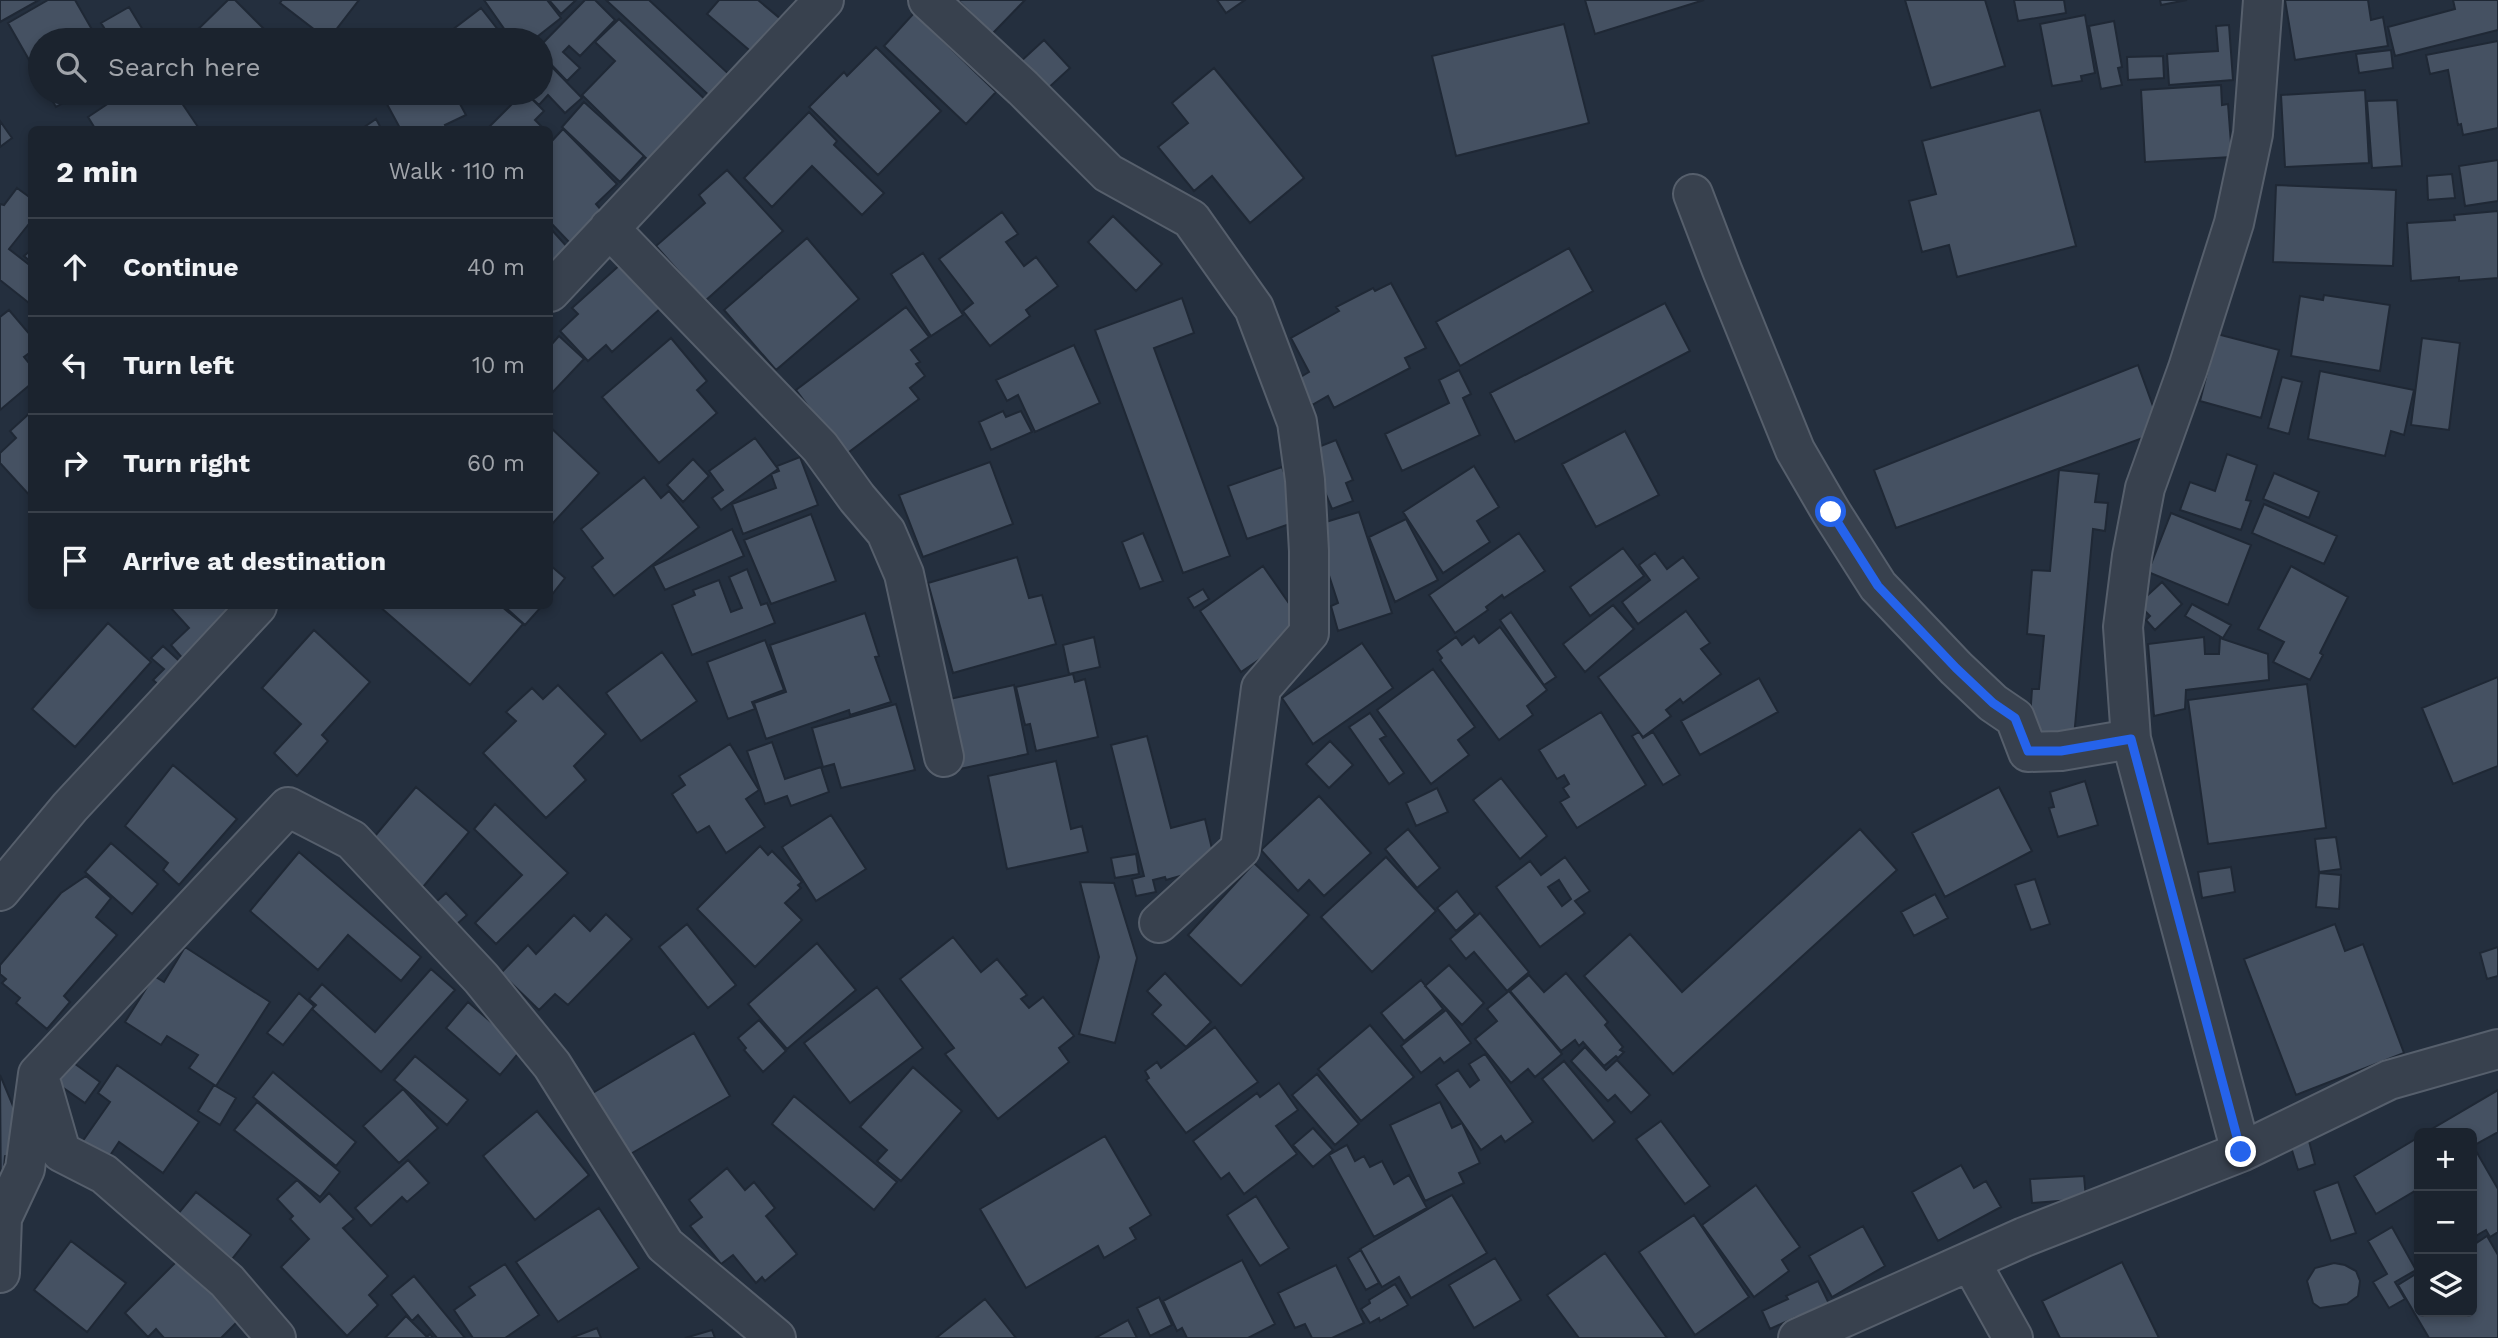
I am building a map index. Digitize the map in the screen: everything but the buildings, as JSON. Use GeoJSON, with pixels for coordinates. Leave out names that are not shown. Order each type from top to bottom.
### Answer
{"type":"FeatureCollection","features":[{"type":"Feature","properties":{"kind":"street"},"geometry":{"type":"LineString","coordinates":[[553,289],[824,0]]}},
{"type":"Feature","properties":{"kind":"street"},"geometry":{"type":"LineString","coordinates":[[928,0],[1023,88],[1108,173],[1191,219],[1254,308],[1297,422],[1305,480],[1309,551],[1309,633],[1261,688],[1240,849],[1159,923]]}},
{"type":"Feature","properties":{"kind":"street"},"geometry":{"type":"LineString","coordinates":[[2241,1152],[2131,739],[2123,627],[2132,556],[2145,488],[2188,368],[2234,223],[2253,134],[2263,0]]}},
{"type":"Feature","properties":{"kind":"street"},"geometry":{"type":"LineString","coordinates":[[1693,194],[1721,270],[1795,450],[1878,586],[1956,668],[1993,703],[2015,718],[2028,751],[2061,751],[2131,739]]}},
{"type":"Feature","properties":{"kind":"street"},"geometry":{"type":"LineString","coordinates":[[609,228],[820,447],[857,499],[886,531],[904,574],[944,757]]}},
{"type":"Feature","properties":{"kind":"street"},"geometry":{"type":"LineString","coordinates":[[0,891],[70,807],[254,609]]}},
{"type":"Feature","properties":{"kind":"street"},"geometry":{"type":"LineString","coordinates":[[0,1273],[2,1218],[25,1169],[38,1074],[288,807],[352,840],[481,978],[552,1065],[665,1245],[776,1338]]}},
{"type":"Feature","properties":{"kind":"street"},"geometry":{"type":"LineString","coordinates":[[1798,1338],[2024,1237],[2241,1152],[2389,1080],[2498,1049]]}},
{"type":"Feature","properties":{"kind":"street"},"geometry":{"type":"LineString","coordinates":[[38,1074],[61,1152],[104,1174],[125,1192],[227,1281],[276,1338]]}},
{"type":"Feature","properties":{"kind":"street"},"geometry":{"type":"LineString","coordinates":[[1970,1261],[2012,1338]]}},
{"type":"Feature","properties":{"kind":"route"},"geometry":{"type":"LineString","coordinates":[[1831,512],[1878,586],[1956,668],[1993,703],[2015,718],[2028,751],[2061,751],[2131,739],[2241,1152]]}}]}
